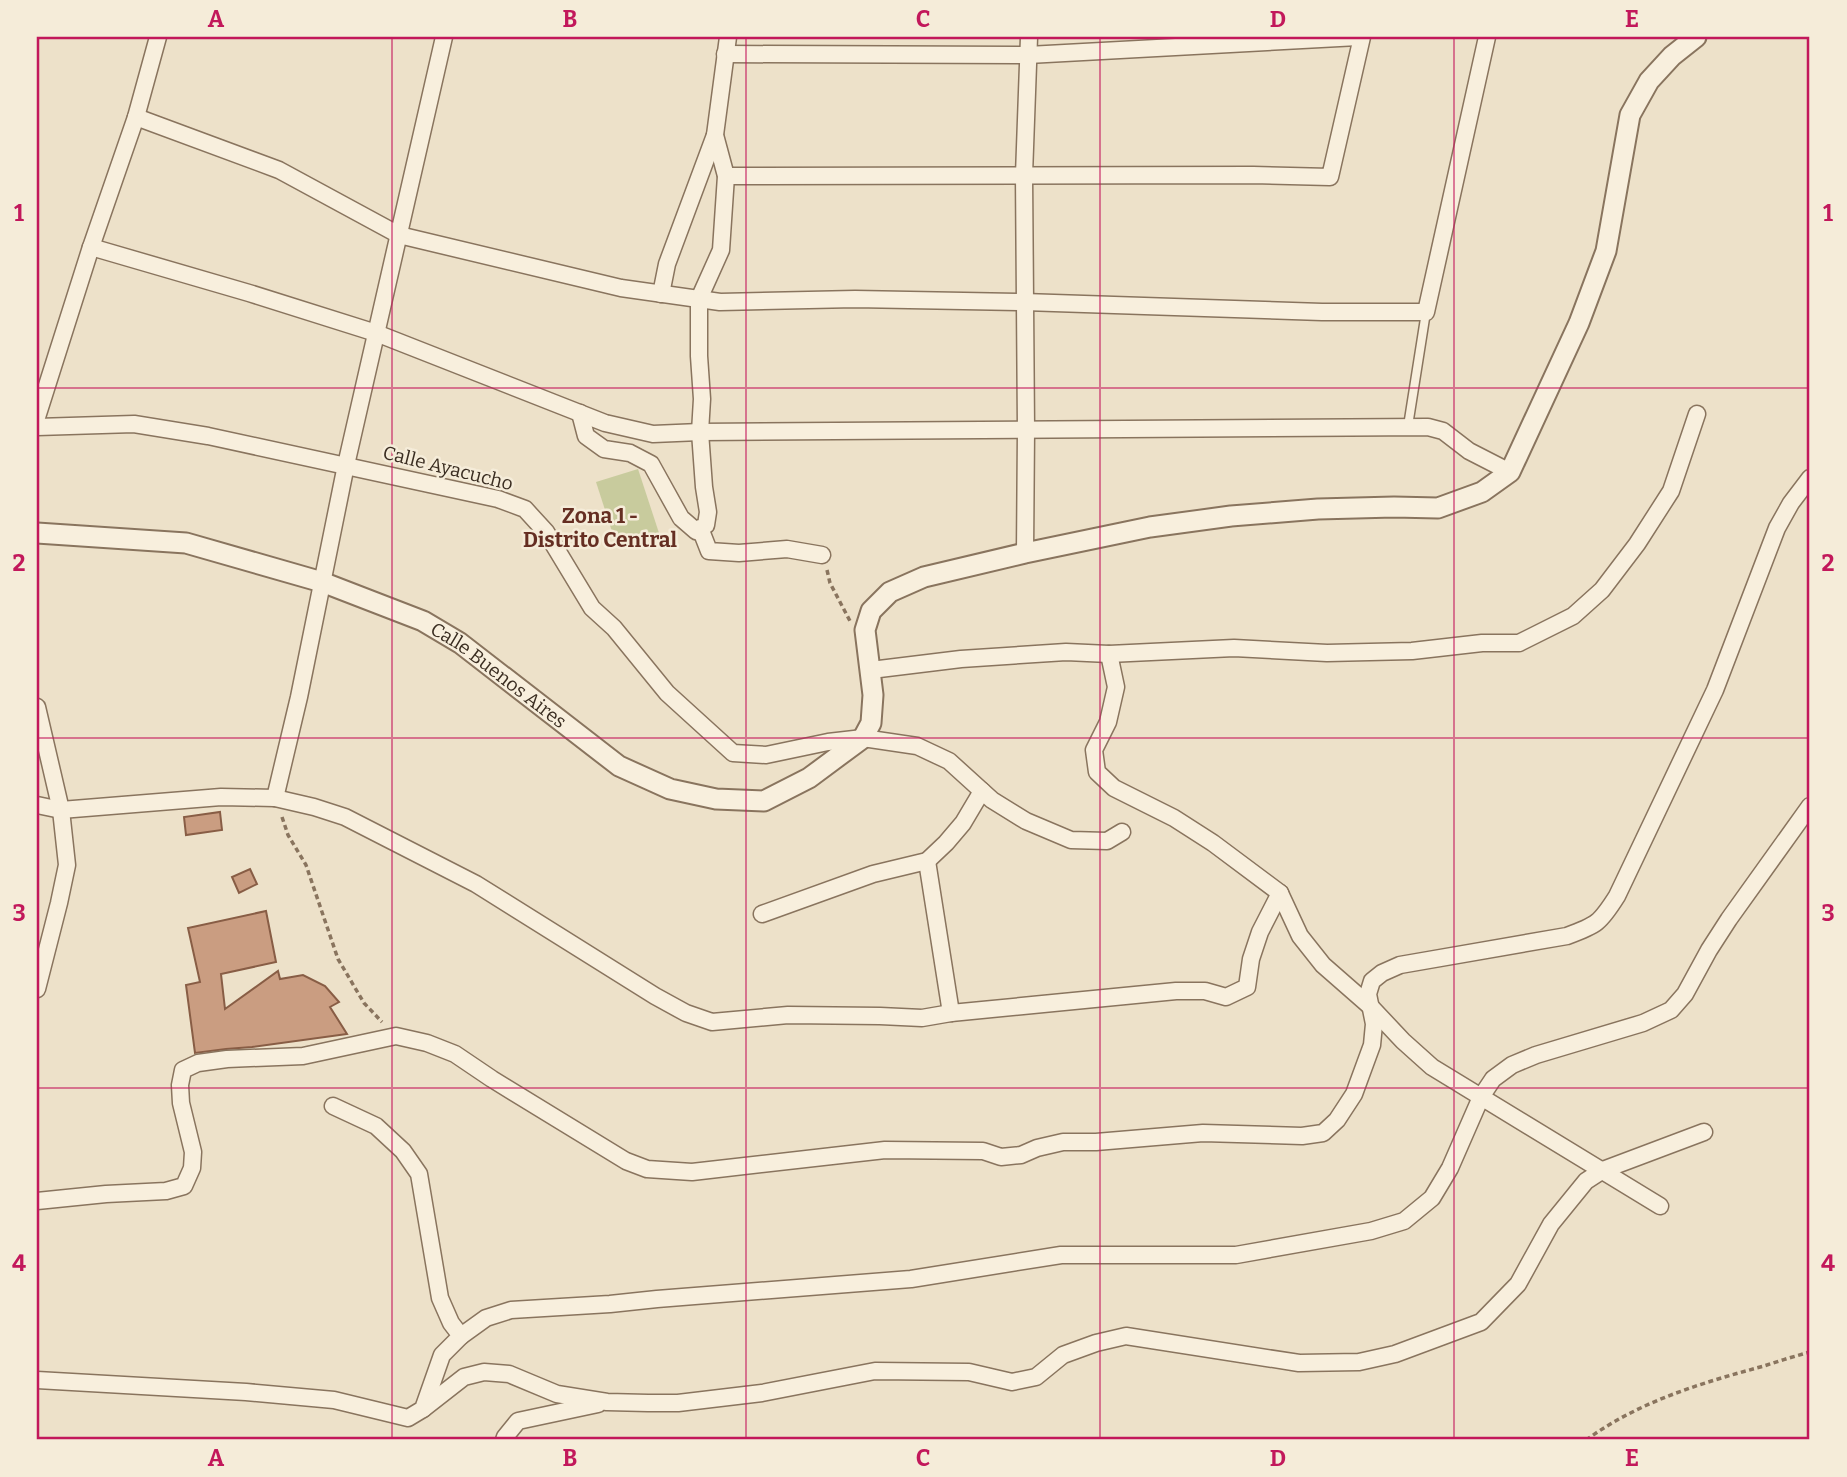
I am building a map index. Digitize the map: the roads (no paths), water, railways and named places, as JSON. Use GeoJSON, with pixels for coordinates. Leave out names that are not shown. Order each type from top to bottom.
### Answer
{"type":"FeatureCollection","features":[{"type":"Feature","properties":{"kind":"street"},"geometry":{"type":"LineString","coordinates":[[37,416],[136,117],[158,37]]}},
{"type":"Feature","properties":{"kind":"street"},"geometry":{"type":"LineString","coordinates":[[275,798],[299,697],[345,465],[444,37]]}},
{"type":"Feature","properties":{"kind":"street"},"geometry":{"type":"LineString","coordinates":[[661,294],[667,264],[715,135],[728,37]]}},
{"type":"Feature","properties":{"kind":"street"},"geometry":{"type":"LineString","coordinates":[[1025,553],[1024,175],[1028,37]]}},
{"type":"Feature","properties":{"kind":"street"},"geometry":{"type":"LineString","coordinates":[[725,54],[1028,55],[1360,37],[1330,177],[726,176]]}},
{"type":"Feature","properties":{"kind":"street"},"geometry":{"type":"LineString","coordinates":[[136,117],[279,170],[399,235],[621,288],[720,302],[855,299],[1322,312],[1426,312],[1487,37]]}},
{"type":"Feature","properties":{"kind":"street"},"geometry":{"type":"LineString","coordinates":[[863,738],[871,723],[873,695],[865,630],[871,611],[890,592],[924,577],[1150,527],[1231,516],[1318,509],[1438,508],[1482,492],[1510,472],[1579,323],[1606,251],[1630,115],[1649,81],[1672,56],[1696,37]]}},
{"type":"Feature","properties":{"kind":"street"},"geometry":{"type":"LineString","coordinates":[[580,413],[586,436],[604,449],[630,453],[650,464],[681,518],[696,531],[706,525],[708,512],[700,432],[702,399],[699,299],[721,250],[726,176],[715,135]]}},
{"type":"Feature","properties":{"kind":"street"},"geometry":{"type":"LineString","coordinates":[[91,247],[376,333],[605,423],[653,434],[1428,426],[1443,431],[1469,451],[1510,472]]}},
{"type":"Feature","properties":{"kind":"street"},"geometry":{"type":"LineString","coordinates":[[871,670],[961,659],[1066,652],[1110,654],[1234,648],[1327,653],[1412,651],[1482,643],[1519,643],[1573,616],[1602,590],[1637,544],[1671,491],[1697,414]]}},
{"type":"Feature","properties":{"kind":"street","name":"Calle Ayacucho"},"geometry":{"type":"LineString","coordinates":[[37,428],[134,425],[208,436],[498,499],[525,509],[547,532],[592,608],[614,628],[667,693],[733,753],[766,755],[828,742],[863,738],[917,746],[949,761],[992,800],[1026,821],[1071,840],[1107,841],[1122,832]]}},
{"type":"Feature","properties":{"kind":"street"},"geometry":{"type":"LineString","coordinates":[[37,1201],[166,1191],[184,1186],[192,1168],[192,1152],[181,1103],[180,1085],[183,1070],[198,1063],[303,1056],[396,1035],[455,1054],[626,1161],[647,1169],[692,1172],[885,1150],[983,1151],[1001,1157],[1021,1155],[1063,1142],[1096,1142],[1203,1133],[1302,1136],[1323,1133],[1337,1120],[1354,1094],[1372,1045],[1374,1024],[1368,994],[1372,981],[1382,973],[1400,965],[1567,936],[1590,928],[1604,916],[1617,896],[1714,690],[1777,528],[1810,478]]}},
{"type":"Feature","properties":{"kind":"street"},"geometry":{"type":"LineString","coordinates":[[700,528],[709,551],[739,553],[787,549],[822,555]]}},
{"type":"Feature","properties":{"kind":"street","name":"Calle Buenos Aires"},"geometry":{"type":"LineString","coordinates":[[37,533],[186,543],[321,582],[422,621],[460,643],[619,766],[670,789],[716,799],[764,801],[809,778],[863,738]]}},
{"type":"Feature","properties":{"kind":"street"},"geometry":{"type":"LineString","coordinates":[[1110,654],[1116,687],[1108,722],[1094,750],[1097,772],[1114,788],[1174,818],[1213,843],[1280,893],[1300,936],[1323,965],[1371,1007],[1432,1067],[1660,1206]]}},
{"type":"Feature","properties":{"kind":"street"},"geometry":{"type":"LineString","coordinates":[[37,707],[61,810],[66,865],[37,989]]}},
{"type":"Feature","properties":{"kind":"street"},"geometry":{"type":"LineString","coordinates":[[762,914],[873,874],[927,861],[963,823],[982,791]]}},
{"type":"Feature","properties":{"kind":"street"},"geometry":{"type":"LineString","coordinates":[[37,805],[61,810],[220,797],[275,798],[314,807],[345,817],[476,884],[655,996],[687,1013],[712,1022],[788,1015],[922,1018],[1176,991],[1205,991],[1226,997],[1247,987],[1251,959],[1260,932],[1280,893]]}},
{"type":"Feature","properties":{"kind":"street"},"geometry":{"type":"LineString","coordinates":[[423,1409],[442,1355],[461,1336],[486,1318],[511,1310],[911,1279],[1061,1255],[1236,1255],[1371,1231],[1404,1221],[1432,1198],[1450,1168],[1480,1097],[1493,1079],[1512,1065],[1535,1055],[1643,1023],[1671,1010],[1685,994],[1729,919],[1810,806]]}},
{"type":"Feature","properties":{"kind":"street"},"geometry":{"type":"LineString","coordinates":[[927,861],[951,1013]]}},
{"type":"Feature","properties":{"kind":"street"},"geometry":{"type":"LineString","coordinates":[[333,1106],[376,1126],[403,1151],[419,1174],[440,1298],[451,1323],[461,1336]]}},
{"type":"Feature","properties":{"kind":"street"},"geometry":{"type":"LineString","coordinates":[[37,1380],[334,1400],[408,1418],[464,1377],[484,1372],[509,1374],[557,1394],[607,1402],[678,1402],[762,1394],[875,1371],[969,1372],[1012,1382],[1036,1377],[1063,1355],[1126,1336],[1299,1363],[1359,1362],[1395,1354],[1481,1322],[1518,1284],[1551,1224],[1586,1181],[1603,1170],[1704,1132]]}},
{"type":"Feature","properties":{"kind":"street"},"geometry":{"type":"LineString","coordinates":[[504,1440],[518,1421],[607,1402]]}},
{"type":"Feature","properties":{"kind":"lane"},"geometry":{"type":"LineString","coordinates":[[1408,426],[1426,312]]}},
{"type":"Feature","properties":{"kind":"district","name":"Zona 1 - Distrito Central"},"geometry":{"type":"Point","coordinates":[600,528]}}]}
